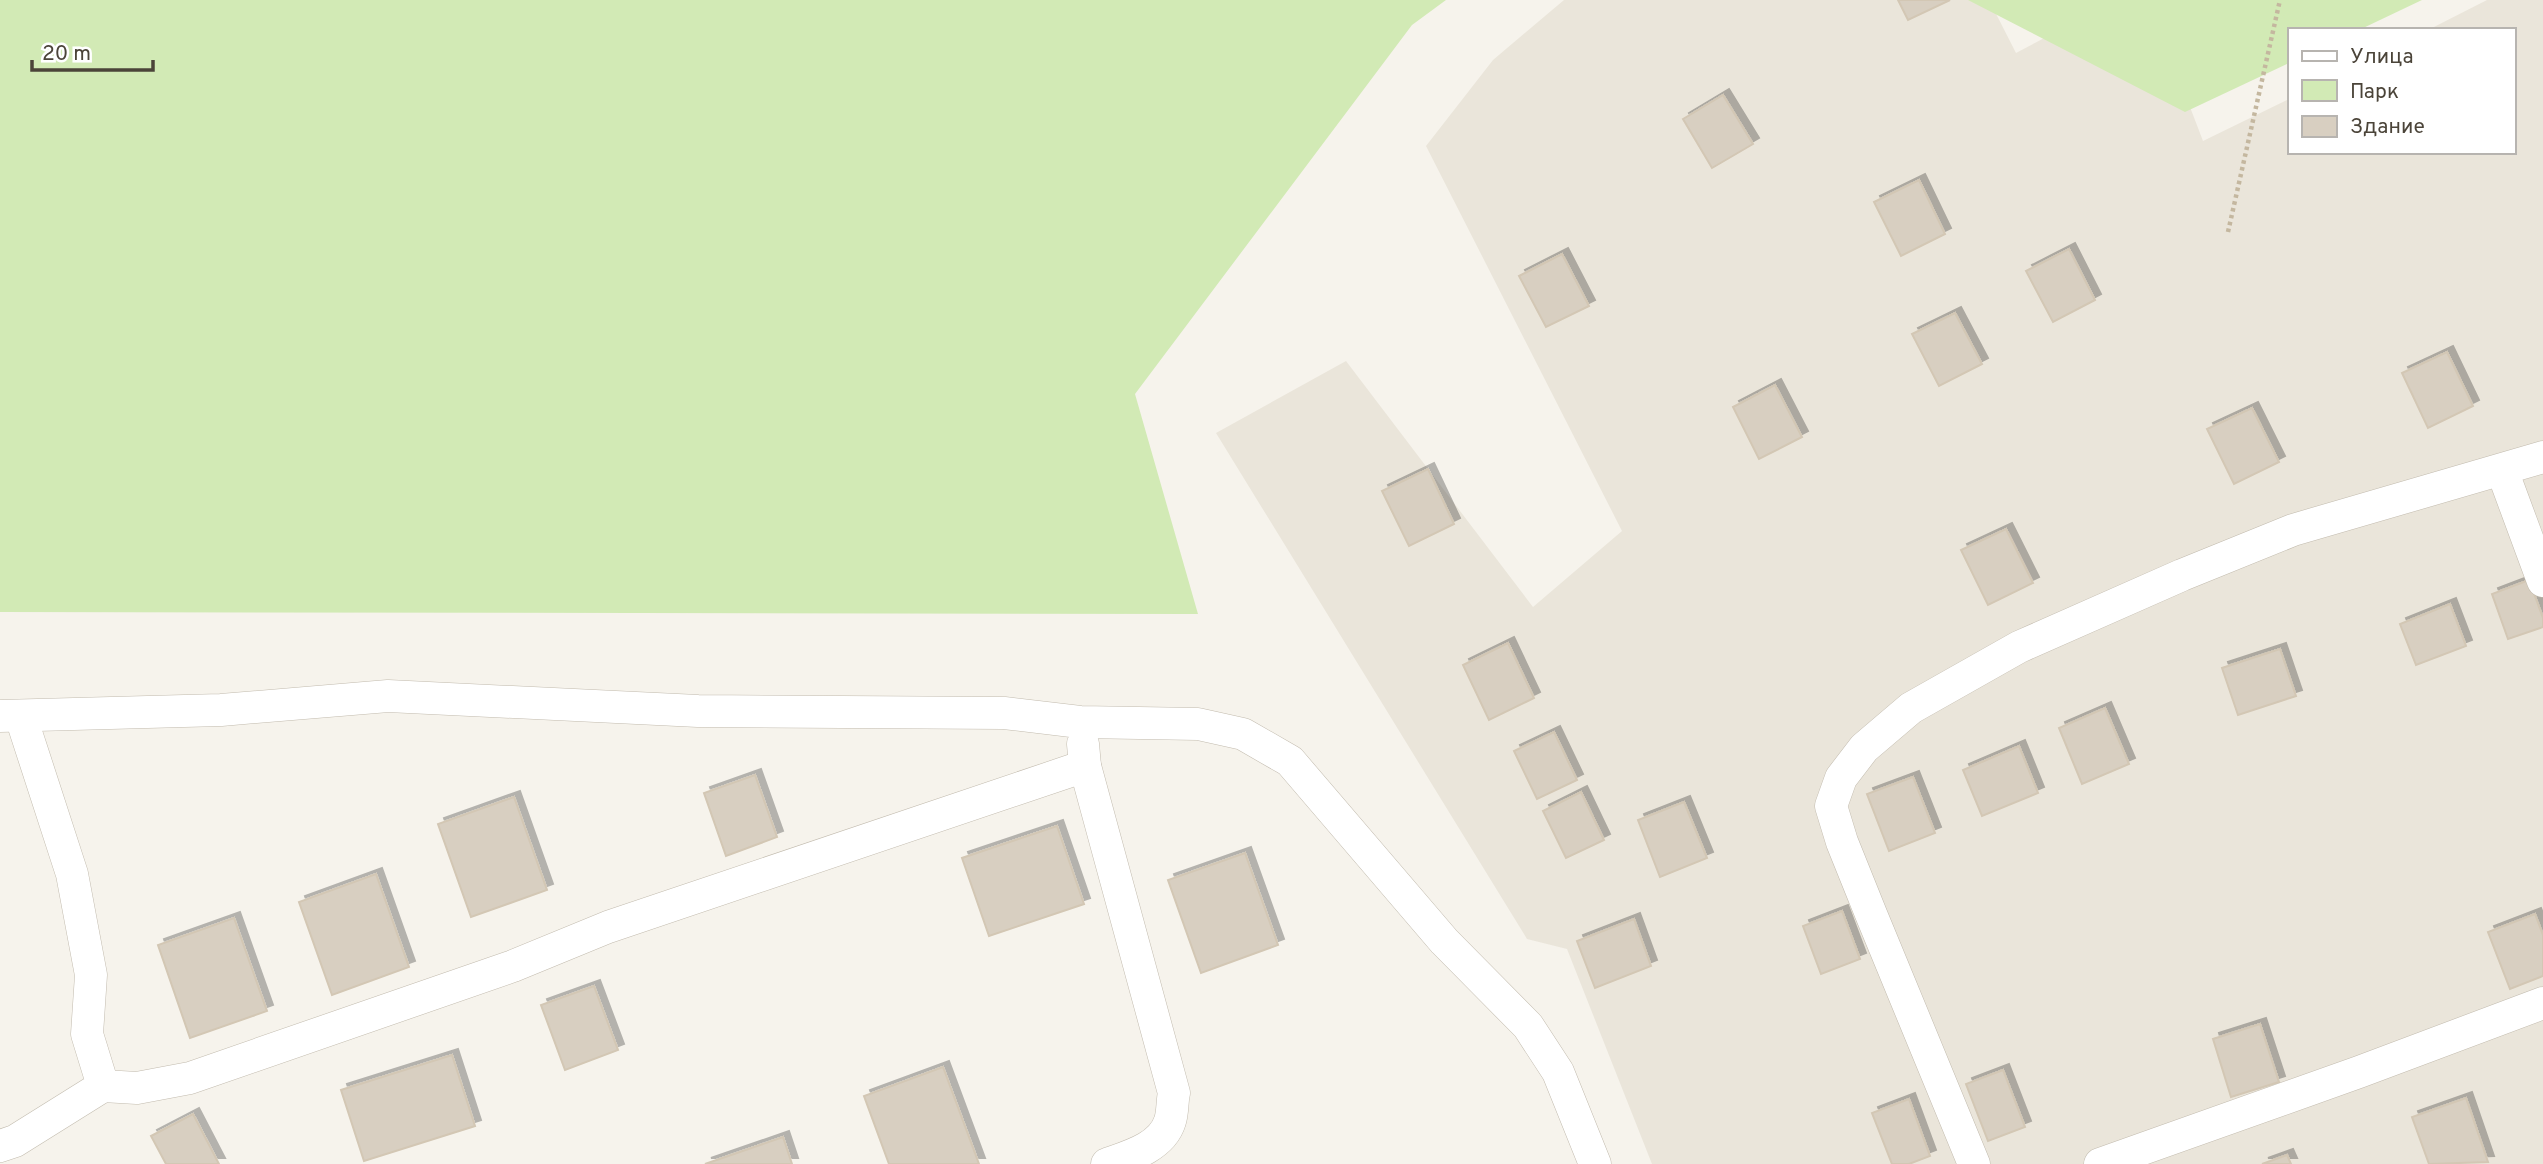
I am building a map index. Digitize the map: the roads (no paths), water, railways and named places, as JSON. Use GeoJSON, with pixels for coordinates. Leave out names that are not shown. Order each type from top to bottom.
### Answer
{"type":"FeatureCollection","features":[{"type":"Feature","properties":{"kind":"street"},"geometry":{"type":"LineString","coordinates":[[1974,1164],[1861,890],[1831,806],[1841,778],[1864,748],[1911,708],[2019,647],[2182,575],[2293,530],[2543,457]]}},
{"type":"Feature","properties":{"kind":"street"},"geometry":{"type":"LineString","coordinates":[[2502,470],[2543,581]]}},
{"type":"Feature","properties":{"kind":"street"},"geometry":{"type":"LineString","coordinates":[[103,1086],[87,1034],[91,975],[72,874],[10,716],[221,710],[388,696],[698,711],[1004,713],[1080,722],[1198,724],[1243,734],[1290,761],[1444,941],[1528,1026],[1558,1072],[1595,1164]]}},
{"type":"Feature","properties":{"kind":"street"},"geometry":{"type":"LineString","coordinates":[[1080,722],[1085,766],[1174,1093],[1170,1122],[1159,1138],[1143,1151],[1107,1164]]}},
{"type":"Feature","properties":{"kind":"street"},"geometry":{"type":"LineString","coordinates":[[0,1146],[15,1141],[103,1086],[137,1088],[190,1078],[513,966],[608,927],[1085,766]]}},
{"type":"Feature","properties":{"kind":"street"},"geometry":{"type":"LineString","coordinates":[[2100,1164],[2347,1077],[2543,1003]]}}]}
